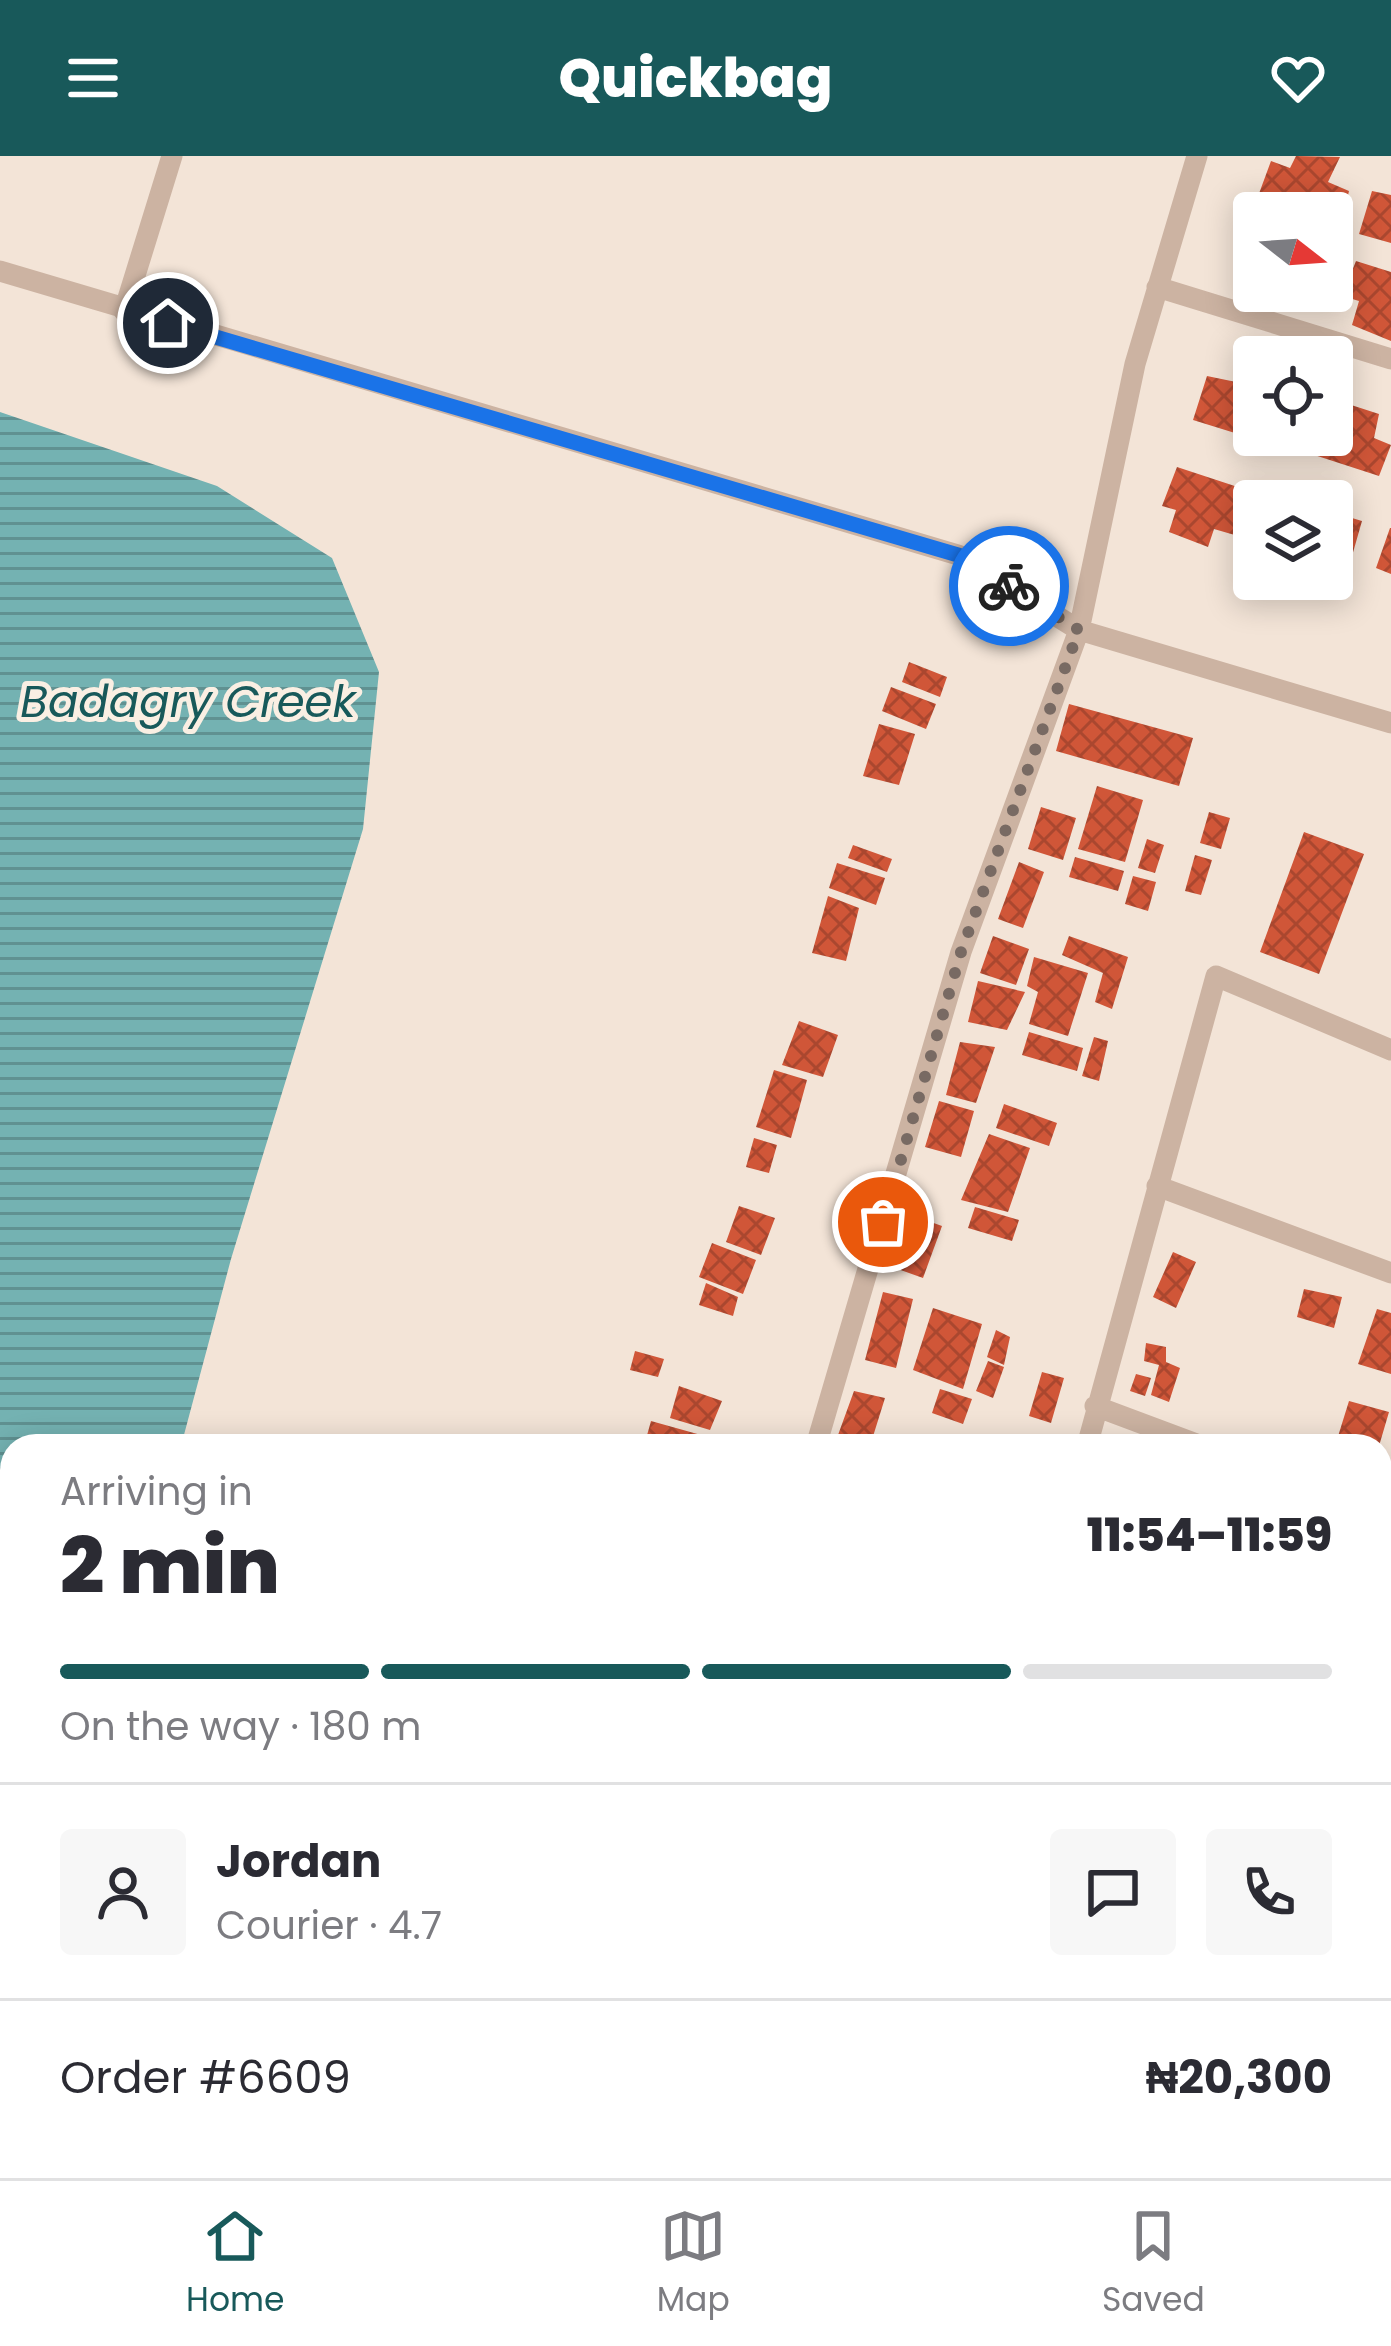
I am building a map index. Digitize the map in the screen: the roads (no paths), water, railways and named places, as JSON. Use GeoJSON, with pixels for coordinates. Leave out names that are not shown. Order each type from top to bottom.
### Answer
{"type":"FeatureCollection","features":[{"type":"Feature","properties":{"kind":"lane"},"geometry":{"type":"LineString","coordinates":[[124,310],[172,156]]}},
{"type":"Feature","properties":{"kind":"lane"},"geometry":{"type":"LineString","coordinates":[[820,1434],[961,952],[1079,630],[1135,364],[1197,156]]}},
{"type":"Feature","properties":{"kind":"lane"},"geometry":{"type":"LineString","coordinates":[[0,271],[958,555],[1079,630],[1391,723]]}},
{"type":"Feature","properties":{"kind":"lane"},"geometry":{"type":"LineString","coordinates":[[1157,287],[1391,359]]}},
{"type":"Feature","properties":{"kind":"lane"},"geometry":{"type":"LineString","coordinates":[[1089,1434],[1216,976],[1391,1050]]}},
{"type":"Feature","properties":{"kind":"lane"},"geometry":{"type":"LineString","coordinates":[[1156,1186],[1391,1273]]}},
{"type":"Feature","properties":{"kind":"lane"},"geometry":{"type":"LineString","coordinates":[[1095,1406],[1170,1434]]}},
{"type":"Feature","properties":{"kind":"water","name":"Badagry Creek"},"geometry":{"type":"Polygon","coordinates":[[[0,412],[217,486],[332,558],[379,672],[363,829],[231,1259],[184,1434],[0,1434],[0,412]]]}}]}
